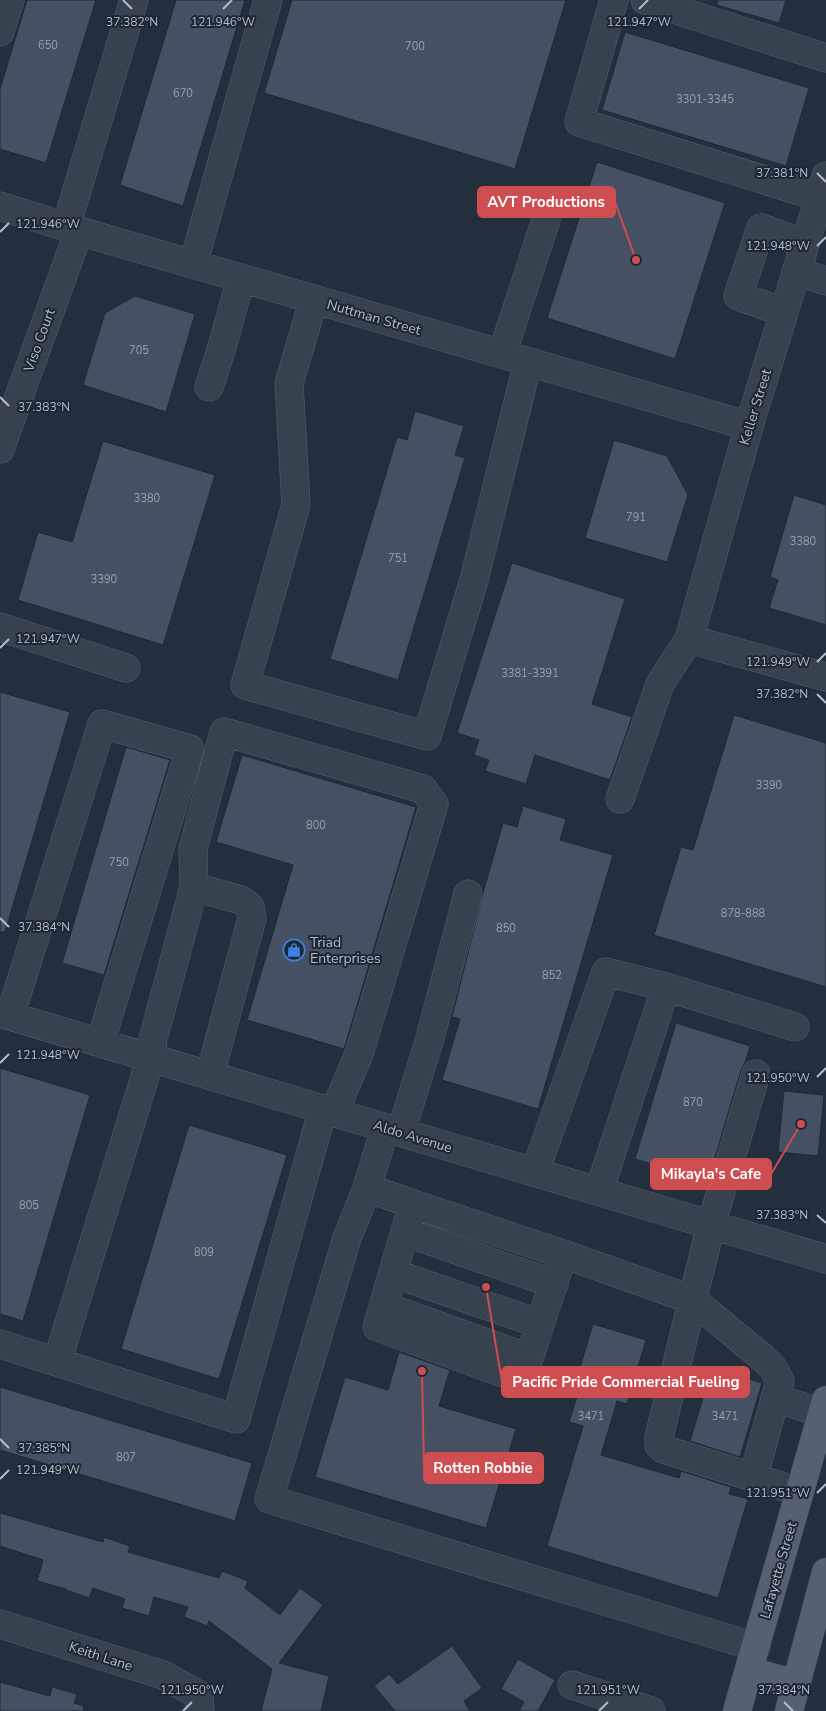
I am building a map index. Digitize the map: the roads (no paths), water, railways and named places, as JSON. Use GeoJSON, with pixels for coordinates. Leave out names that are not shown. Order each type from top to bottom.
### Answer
{"type":"FeatureCollection","features":[{"type":"Feature","properties":{"kind":"main road","name":"Lafayette Street"},"geometry":{"type":"LineString","coordinates":[[737,1711],[824,1407]]}},
{"type":"Feature","properties":{"kind":"main road"},"geometry":{"type":"LineString","coordinates":[[789,1711],[826,1572]]}},
{"type":"Feature","properties":{"kind":"main road"},"geometry":{"type":"LineString","coordinates":[[753,1659],[797,1684]]}},
{"type":"Feature","properties":{"kind":"street"},"geometry":{"type":"LineString","coordinates":[[0,32],[10,0]]}},
{"type":"Feature","properties":{"kind":"street","name":"Viso Court"},"geometry":{"type":"LineString","coordinates":[[0,449],[72,229],[134,0]]}},
{"type":"Feature","properties":{"kind":"street"},"geometry":{"type":"LineString","coordinates":[[194,264],[268,0]]}},
{"type":"Feature","properties":{"kind":"street"},"geometry":{"type":"LineString","coordinates":[[614,0],[578,122],[823,186]]}},
{"type":"Feature","properties":{"kind":"street"},"geometry":{"type":"LineString","coordinates":[[645,0],[826,58]]}},
{"type":"Feature","properties":{"kind":"street","name":"Keller Street"},"geometry":{"type":"LineString","coordinates":[[620,798],[660,684],[689,639],[749,426],[823,186]]}},
{"type":"Feature","properties":{"kind":"street","name":"Nuttman Street"},"geometry":{"type":"LineString","coordinates":[[0,206],[72,229],[749,426]]}},
{"type":"Feature","properties":{"kind":"street"},"geometry":{"type":"LineString","coordinates":[[502,354],[546,220]]}},
{"type":"Feature","properties":{"kind":"street"},"geometry":{"type":"LineString","coordinates":[[784,312],[738,296],[761,228],[805,244]]}},
{"type":"Feature","properties":{"kind":"street"},"geometry":{"type":"LineString","coordinates":[[796,271],[826,280]]}},
{"type":"Feature","properties":{"kind":"street"},"geometry":{"type":"LineString","coordinates":[[209,387],[241,278]]}},
{"type":"Feature","properties":{"kind":"street"},"geometry":{"type":"LineString","coordinates":[[314,299],[289,383],[296,504],[245,685],[427,736],[474,580],[528,362]]}},
{"type":"Feature","properties":{"kind":"street"},"geometry":{"type":"LineString","coordinates":[[0,627],[126,668]]}},
{"type":"Feature","properties":{"kind":"street"},"geometry":{"type":"LineString","coordinates":[[689,639],[826,676]]}},
{"type":"Feature","properties":{"kind":"street"},"geometry":{"type":"LineString","coordinates":[[5,1014],[102,724],[190,749],[100,1043]]}},
{"type":"Feature","properties":{"kind":"street"},"geometry":{"type":"LineString","coordinates":[[0,1344],[236,1419],[328,1111],[359,1054],[434,804],[423,790],[224,732],[193,849],[194,887],[153,1039],[151,1058],[57,1362]]}},
{"type":"Feature","properties":{"kind":"street"},"geometry":{"type":"LineString","coordinates":[[194,887],[242,900],[250,907],[252,918],[210,1075]]}},
{"type":"Feature","properties":{"kind":"street"},"geometry":{"type":"LineString","coordinates":[[468,894],[430,1038],[347,1238],[269,1499],[753,1659]]}},
{"type":"Feature","properties":{"kind":"street"},"geometry":{"type":"LineString","coordinates":[[535,1172],[606,972],[666,987],[795,1027]]}},
{"type":"Feature","properties":{"kind":"street"},"geometry":{"type":"LineString","coordinates":[[599,1191],[666,987]]}},
{"type":"Feature","properties":{"kind":"street","name":"Aldo Avenue"},"geometry":{"type":"LineString","coordinates":[[5,1014],[826,1259]]}},
{"type":"Feature","properties":{"kind":"street"},"geometry":{"type":"LineString","coordinates":[[756,1074],[711,1225],[659,1438],[659,1445],[663,1449],[800,1492]]}},
{"type":"Feature","properties":{"kind":"street"},"geometry":{"type":"LineString","coordinates":[[368,1188],[693,1300],[773,1368],[780,1381],[753,1478]]}},
{"type":"Feature","properties":{"kind":"street"},"geometry":{"type":"LineString","coordinates":[[413,1204],[377,1327],[522,1380],[564,1254]]}},
{"type":"Feature","properties":{"kind":"street"},"geometry":{"type":"LineString","coordinates":[[405,1232],[554,1284]]}},
{"type":"Feature","properties":{"kind":"street"},"geometry":{"type":"LineString","coordinates":[[393,1272],[540,1324]]}},
{"type":"Feature","properties":{"kind":"street"},"geometry":{"type":"LineString","coordinates":[[775,1398],[824,1407]]}},
{"type":"Feature","properties":{"kind":"street","name":"Keith Lane"},"geometry":{"type":"LineString","coordinates":[[0,1624],[163,1675],[199,1703]]}},
{"type":"Feature","properties":{"kind":"street"},"geometry":{"type":"LineString","coordinates":[[572,1685],[651,1711]]}},
{"type":"Feature","properties":{"kind":"place","name":"AVT Productions"},"geometry":{"type":"Point","coordinates":[636,260]}},
{"type":"Feature","properties":{"kind":"place","name":"Triad Enterprises"},"geometry":{"type":"Point","coordinates":[294,950]}},
{"type":"Feature","properties":{"kind":"place","name":"Mikayla's Cafe"},"geometry":{"type":"Point","coordinates":[801,1124]}},
{"type":"Feature","properties":{"kind":"place","name":"Pacific Pride Commercial Fueling"},"geometry":{"type":"Point","coordinates":[486,1287]}},
{"type":"Feature","properties":{"kind":"place","name":"Rotten Robbie"},"geometry":{"type":"Point","coordinates":[422,1371]}}]}
